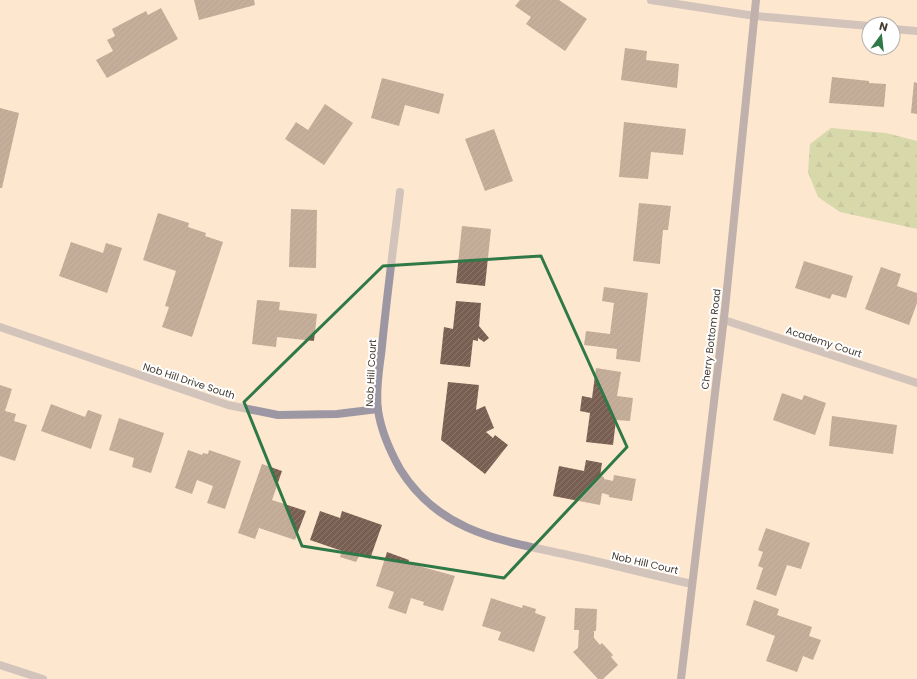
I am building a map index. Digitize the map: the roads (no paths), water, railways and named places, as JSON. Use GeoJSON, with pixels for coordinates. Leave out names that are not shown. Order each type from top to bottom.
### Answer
{"type":"FeatureCollection","features":[{"type":"Feature","properties":{"kind":"main road","name":"Cherry Bottom Road"},"geometry":{"type":"LineString","coordinates":[[681,679],[724,320],[756,0]]}},
{"type":"Feature","properties":{"kind":"street"},"geometry":{"type":"LineString","coordinates":[[651,0],[755,16],[861,25]]}},
{"type":"Feature","properties":{"kind":"street"},"geometry":{"type":"LineString","coordinates":[[901,30],[917,31]]}},
{"type":"Feature","properties":{"kind":"street","name":"Nob Hill Court"},"geometry":{"type":"LineString","coordinates":[[400,192],[385,320],[378,391],[378,409],[382,428],[392,454],[405,476],[424,499],[451,520],[479,533],[510,543],[692,584]]}},
{"type":"Feature","properties":{"kind":"street","name":"Academy Court"},"geometry":{"type":"LineString","coordinates":[[724,320],[917,383]]}},
{"type":"Feature","properties":{"kind":"street","name":"Nob Hill Drive South"},"geometry":{"type":"LineString","coordinates":[[0,327],[228,405],[278,415],[337,414],[378,409]]}},
{"type":"Feature","properties":{"kind":"street"},"geometry":{"type":"LineString","coordinates":[[0,664],[42,679]]}}]}
